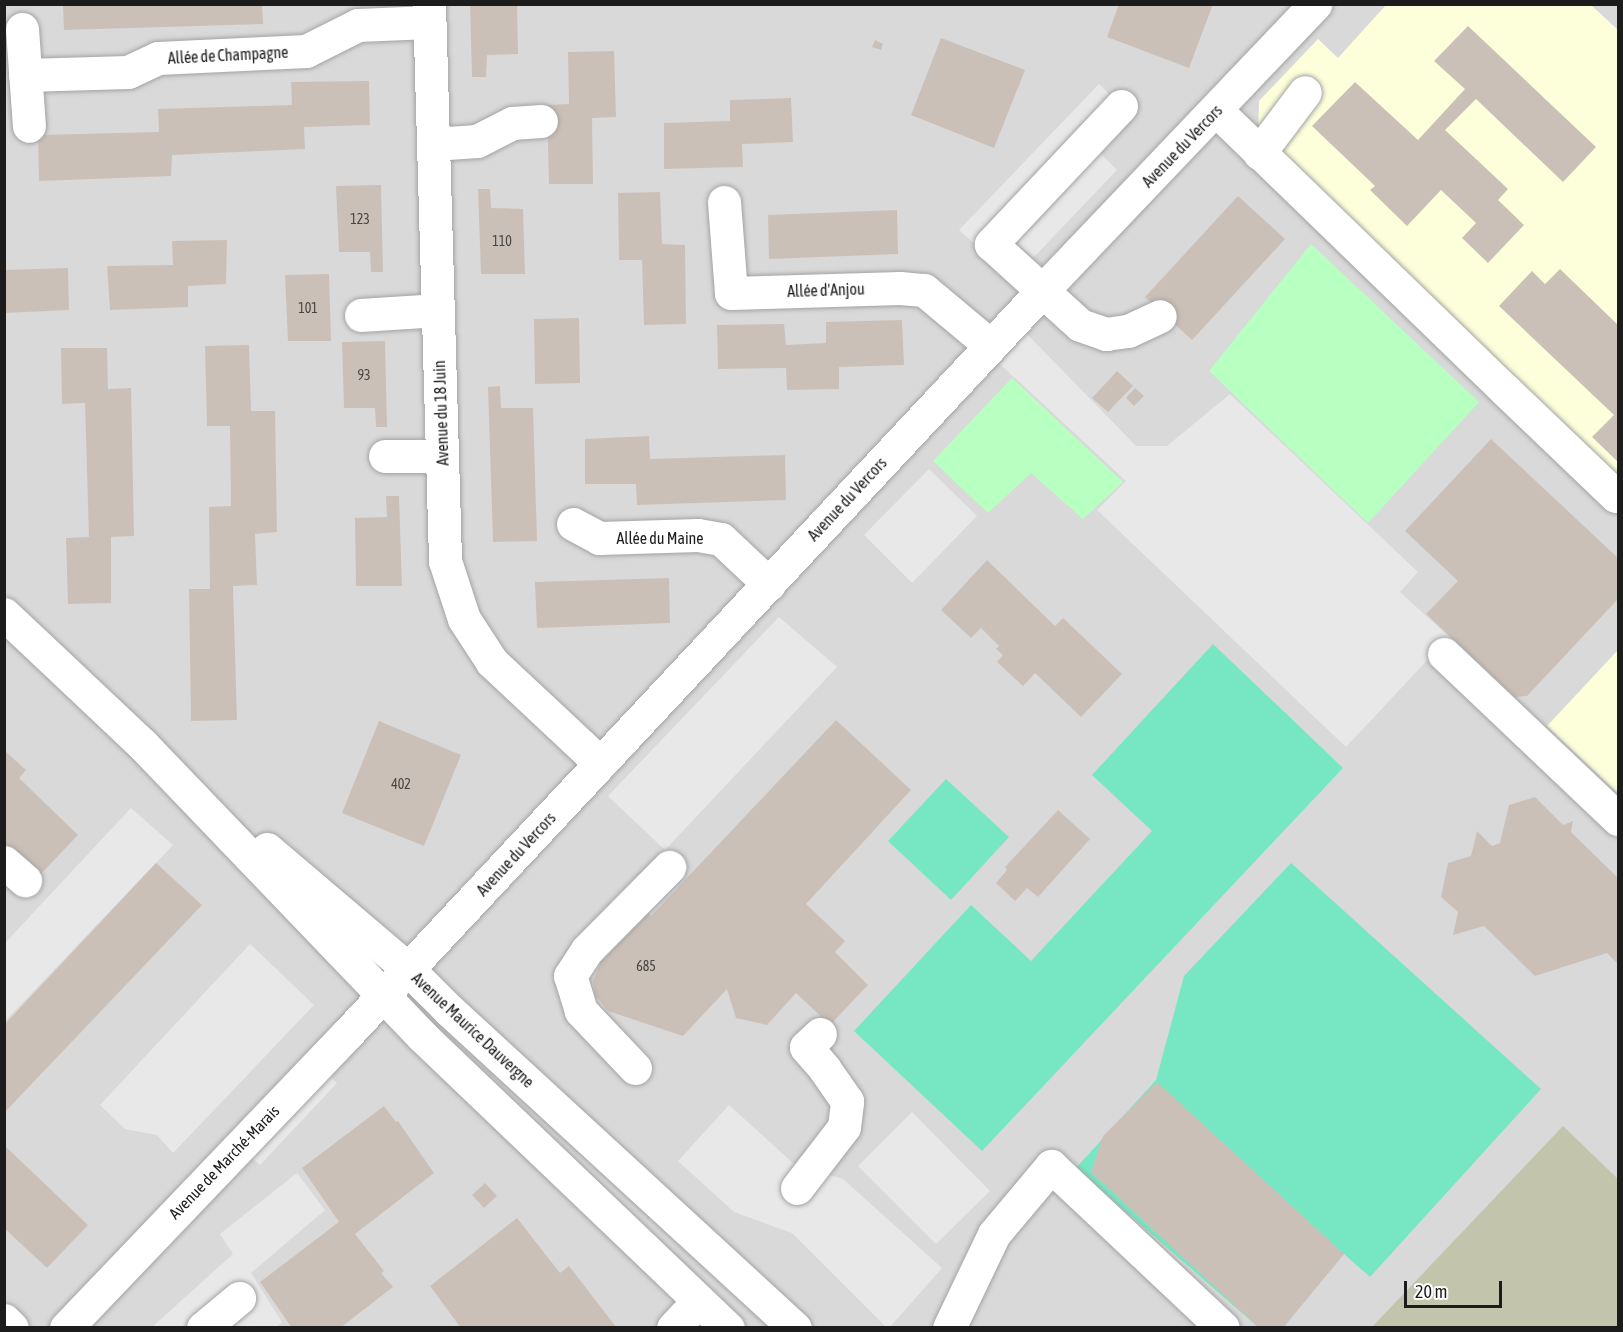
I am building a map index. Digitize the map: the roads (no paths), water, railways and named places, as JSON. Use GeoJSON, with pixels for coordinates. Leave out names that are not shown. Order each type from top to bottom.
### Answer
{"type":"FeatureCollection","features":[{"type":"Feature","properties":{"kind":"street","name":"Avenue du Vercors"},"geometry":{"type":"LineString","coordinates":[[383,996],[1041,292],[1314,5]]}},
{"type":"Feature","properties":{"kind":"street","name":"Allée de Champagne"},"geometry":{"type":"LineString","coordinates":[[25,75],[128,72],[158,58],[306,51],[358,25],[429,13]]}},
{"type":"Feature","properties":{"kind":"street","name":"Avenue du 18 Juin"},"geometry":{"type":"LineString","coordinates":[[429,13],[445,561],[464,619],[492,662],[600,763]]}},
{"type":"Feature","properties":{"kind":"street"},"geometry":{"type":"LineString","coordinates":[[22,29],[29,126]]}},
{"type":"Feature","properties":{"kind":"street"},"geometry":{"type":"LineString","coordinates":[[1259,153],[1305,92]]}},
{"type":"Feature","properties":{"kind":"street"},"geometry":{"type":"LineString","coordinates":[[1121,106],[991,244],[1041,292],[1080,325],[1106,334],[1128,331],[1160,316]]}},
{"type":"Feature","properties":{"kind":"street"},"geometry":{"type":"LineString","coordinates":[[1216,110],[1607,488],[1618,496]]}},
{"type":"Feature","properties":{"kind":"street"},"geometry":{"type":"LineString","coordinates":[[433,144],[477,141],[512,123],[541,121]]}},
{"type":"Feature","properties":{"kind":"street","name":"Allée d'Anjou"},"geometry":{"type":"LineString","coordinates":[[723,202],[731,293],[900,288],[924,291],[991,346]]}},
{"type":"Feature","properties":{"kind":"street"},"geometry":{"type":"LineString","coordinates":[[361,315],[438,310]]}},
{"type":"Feature","properties":{"kind":"street"},"geometry":{"type":"LineString","coordinates":[[385,456],[442,456]]}},
{"type":"Feature","properties":{"kind":"street","name":"Allée du Maine"},"geometry":{"type":"LineString","coordinates":[[573,524],[599,538],[698,535],[721,539],[769,584]]}},
{"type":"Feature","properties":{"kind":"street","name":"Avenue Maurice Dauvergne"},"geometry":{"type":"LineString","coordinates":[[4,614],[142,744],[383,996],[728,1328]]}},
{"type":"Feature","properties":{"kind":"street"},"geometry":{"type":"LineString","coordinates":[[1444,654],[1618,819]]}},
{"type":"Feature","properties":{"kind":"street","name":"Avenue Maurice Dauvergne"},"geometry":{"type":"LineString","coordinates":[[142,744],[408,969],[449,1010],[795,1328]]}},
{"type":"Feature","properties":{"kind":"street"},"geometry":{"type":"LineString","coordinates":[[635,1068],[581,1011],[570,976],[587,950],[669,867]]}},
{"type":"Feature","properties":{"kind":"street","name":"Avenue de Marché-Marais"},"geometry":{"type":"LineString","coordinates":[[66,1328],[383,996]]}},
{"type":"Feature","properties":{"kind":"street"},"geometry":{"type":"LineString","coordinates":[[797,1188],[844,1128],[847,1101],[825,1069],[806,1047],[820,1034]]}},
{"type":"Feature","properties":{"kind":"street"},"geometry":{"type":"LineString","coordinates":[[950,1328],[994,1234],[1051,1166],[1223,1328]]}},
{"type":"Feature","properties":{"kind":"street"},"geometry":{"type":"LineString","coordinates":[[203,1328],[239,1298]]}},
{"type":"Feature","properties":{"kind":"street"},"geometry":{"type":"LineString","coordinates":[[674,1328],[698,1301]]}},
{"type":"Feature","properties":{"kind":"street"},"geometry":{"type":"LineString","coordinates":[[4,1320],[12,1328]]}}]}
